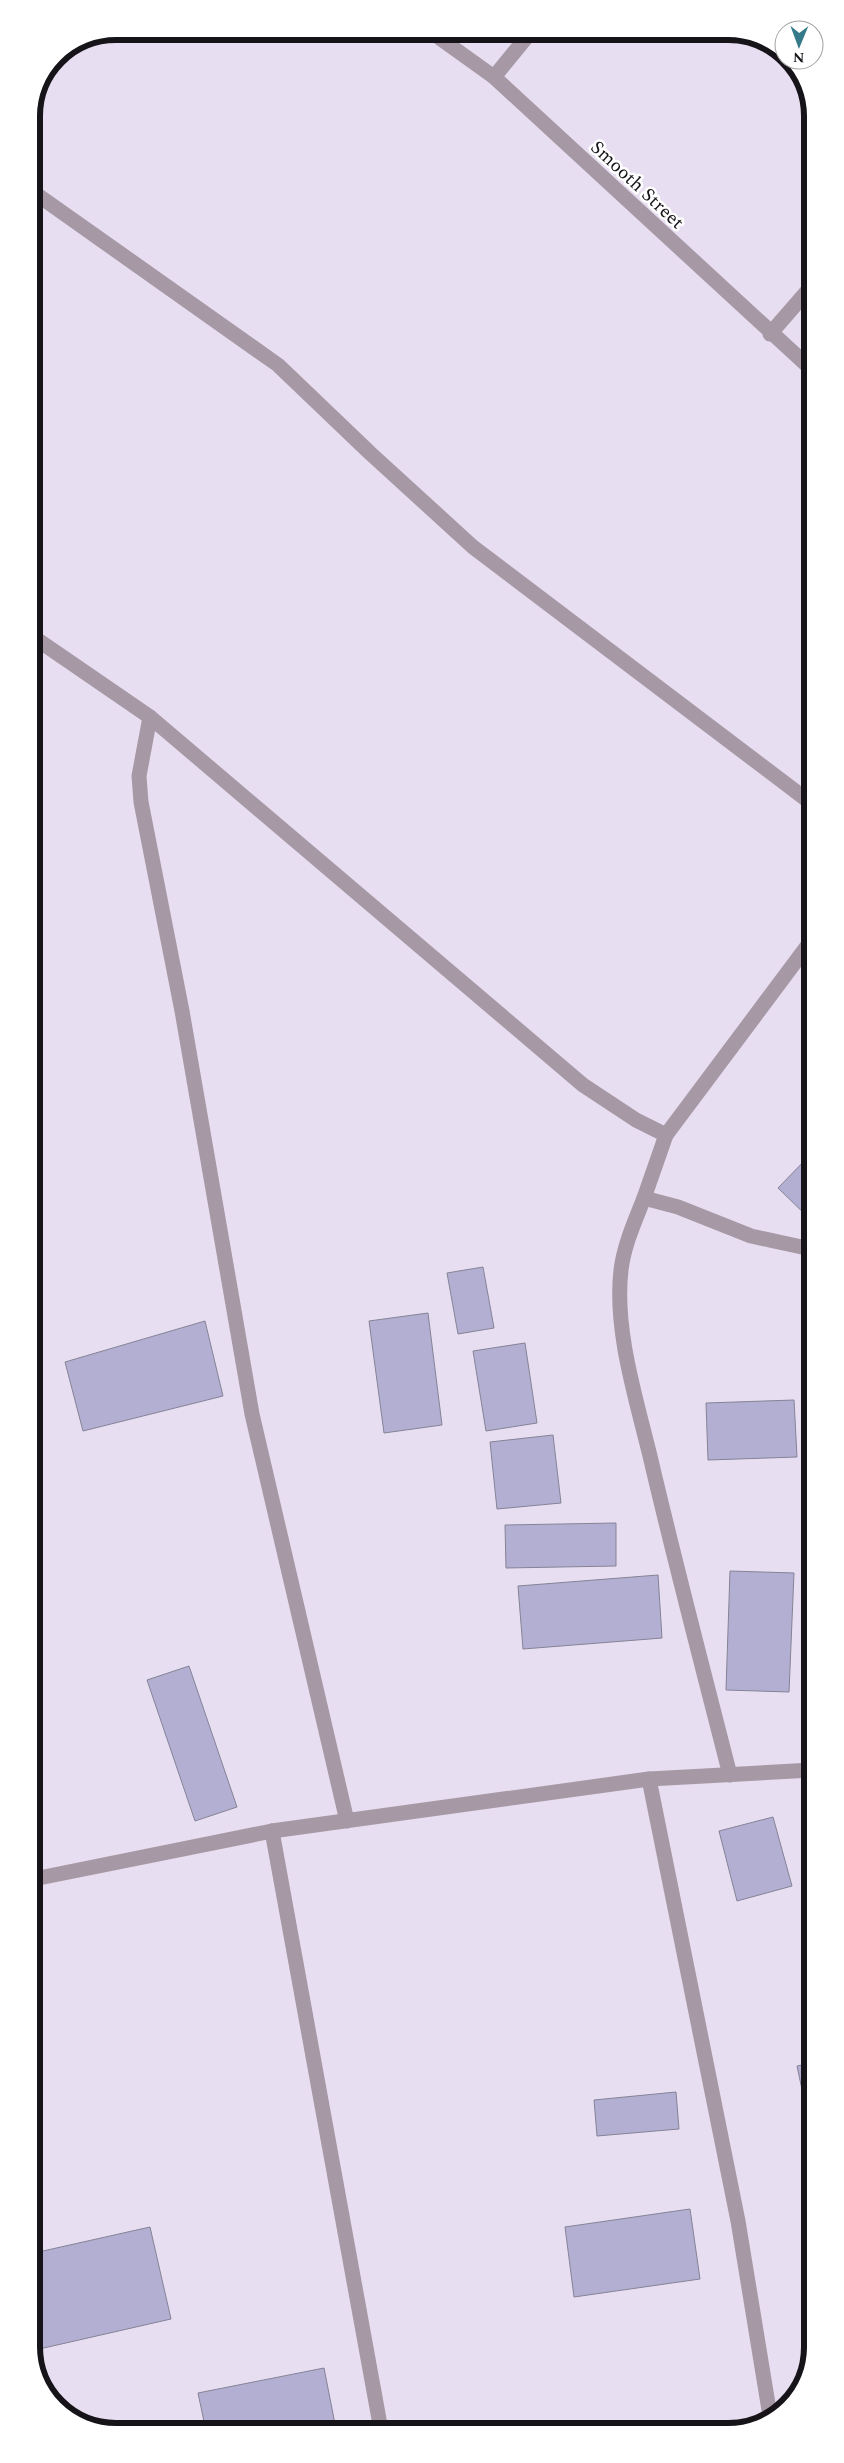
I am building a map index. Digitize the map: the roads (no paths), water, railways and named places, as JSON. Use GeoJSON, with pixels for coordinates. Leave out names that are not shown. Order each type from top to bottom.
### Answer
{"type":"FeatureCollection","features":[{"type":"Feature","properties":{"kind":"street","name":"Smooth Street"},"geometry":{"type":"LineString","coordinates":[[442,40],[494,77],[770,334],[804,363]]}},
{"type":"Feature","properties":{"kind":"street"},"geometry":{"type":"LineString","coordinates":[[494,77],[524,40]]}},
{"type":"Feature","properties":{"kind":"street"},"geometry":{"type":"LineString","coordinates":[[40,197],[278,364],[370,453],[473,547],[804,798]]}},
{"type":"Feature","properties":{"kind":"street"},"geometry":{"type":"LineString","coordinates":[[770,334],[804,295]]}},
{"type":"Feature","properties":{"kind":"street"},"geometry":{"type":"LineString","coordinates":[[40,641],[150,717],[583,1085],[636,1120],[666,1135]]}},
{"type":"Feature","properties":{"kind":"street"},"geometry":{"type":"LineString","coordinates":[[150,717],[139,776],[142,811],[182,1010],[252,1414],[347,1821]]}},
{"type":"Feature","properties":{"kind":"street"},"geometry":{"type":"LineString","coordinates":[[730,1775],[674,1558],[620,1317],[621,1270],[626,1243],[666,1135],[804,951]]}},
{"type":"Feature","properties":{"kind":"street"},"geometry":{"type":"LineString","coordinates":[[644,1198],[678,1207],[751,1236],[804,1247]]}},
{"type":"Feature","properties":{"kind":"street"},"geometry":{"type":"LineString","coordinates":[[40,1878],[272,1831],[649,1779],[804,1770]]}},
{"type":"Feature","properties":{"kind":"street"},"geometry":{"type":"LineString","coordinates":[[649,1779],[738,2221],[769,2411]]}},
{"type":"Feature","properties":{"kind":"street"},"geometry":{"type":"LineString","coordinates":[[272,1831],[380,2423]]}}]}
